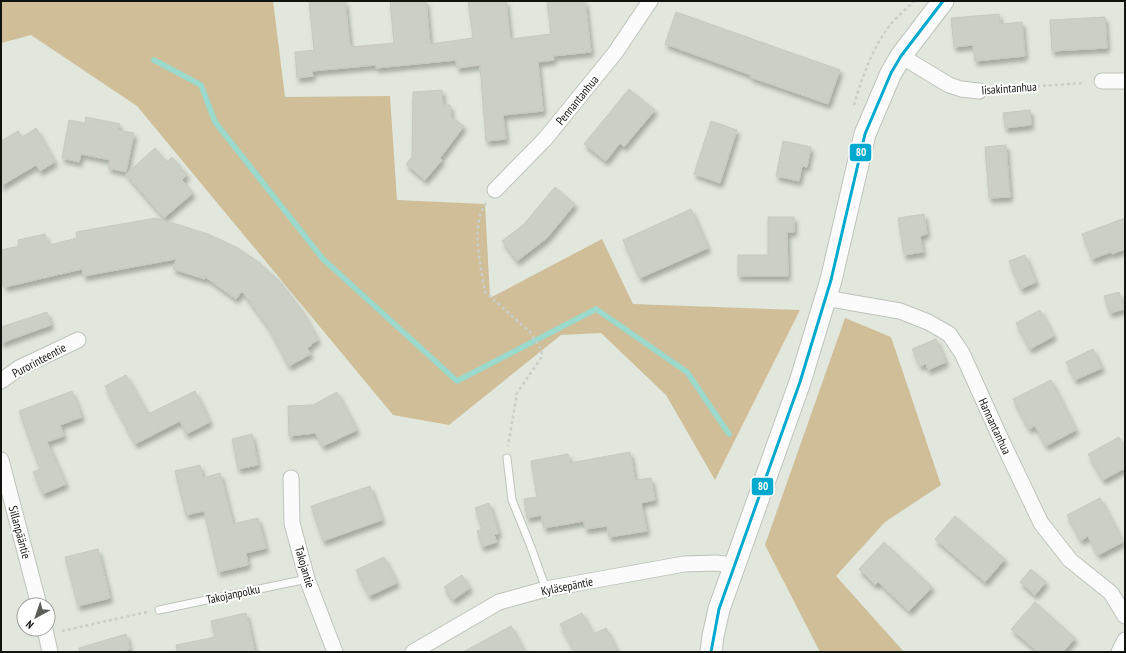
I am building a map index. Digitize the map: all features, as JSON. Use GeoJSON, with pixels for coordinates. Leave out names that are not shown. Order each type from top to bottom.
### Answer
{"type":"FeatureCollection","features":[{"type":"Feature","properties":{"kind":"street","name":"Pennantanhua"},"geometry":{"type":"LineString","coordinates":[[495,190],[546,140],[615,53],[650,1]]}},
{"type":"Feature","properties":{"kind":"street"},"geometry":{"type":"LineString","coordinates":[[711,652],[719,609],[800,382],[825,298],[865,134],[891,73],[901,56],[943,1]]}},
{"type":"Feature","properties":{"kind":"street","name":"Iisakintanhua"},"geometry":{"type":"LineString","coordinates":[[901,56],[949,85],[961,89],[978,91]]}},
{"type":"Feature","properties":{"kind":"street"},"geometry":{"type":"LineString","coordinates":[[1102,82],[1125,81]]}},
{"type":"Feature","properties":{"kind":"street","name":"Hannantanhua"},"geometry":{"type":"LineString","coordinates":[[825,298],[900,311],[928,322],[949,334],[962,353],[1041,523],[1070,560],[1111,593],[1125,616]]}},
{"type":"Feature","properties":{"kind":"street","name":"Purorinteentie"},"geometry":{"type":"LineString","coordinates":[[1,381],[19,368],[78,340]]}},
{"type":"Feature","properties":{"kind":"street","name":"Sillanpääntie"},"geometry":{"type":"LineString","coordinates":[[1,460],[37,597]]}},
{"type":"Feature","properties":{"kind":"street","name":"Takojantie"},"geometry":{"type":"LineString","coordinates":[[291,478],[292,523],[306,579],[335,652]]}},
{"type":"Feature","properties":{"kind":"street","name":"Kyläsepäntie"},"geometry":{"type":"LineString","coordinates":[[412,652],[499,602],[546,589],[684,564],[716,563],[734,565]]}},
{"type":"Feature","properties":{"kind":"street"},"geometry":{"type":"LineString","coordinates":[[47,637],[50,652]]}},
{"type":"Feature","properties":{"kind":"street"},"geometry":{"type":"LineString","coordinates":[[1119,652],[1125,640]]}},
{"type":"Feature","properties":{"kind":"lane"},"geometry":{"type":"LineString","coordinates":[[507,458],[512,500],[546,589]]}},
{"type":"Feature","properties":{"kind":"lane","name":"Takojanpolku"},"geometry":{"type":"LineString","coordinates":[[159,610],[306,579]]}},
{"type":"Feature","properties":{"kind":"path"},"geometry":{"type":"LineString","coordinates":[[853,110],[862,79],[874,50],[890,25],[914,1]]}},
{"type":"Feature","properties":{"kind":"path","name":"Iisakintanhua"},"geometry":{"type":"LineString","coordinates":[[978,91],[1102,82]]}},
{"type":"Feature","properties":{"kind":"path"},"geometry":{"type":"LineString","coordinates":[[495,190],[482,210],[477,237],[484,292],[530,332],[542,351],[542,358],[517,393],[509,433],[507,458]]}},
{"type":"Feature","properties":{"kind":"path"},"geometry":{"type":"LineString","coordinates":[[56,630],[159,610]]}},
{"type":"Feature","properties":{"kind":"shaded area"},"geometry":{"type":"Polygon","coordinates":[[[1,1],[273,1],[285,97],[390,96],[397,200],[485,204],[490,298],[602,239],[633,304],[800,310],[715,480],[666,395],[601,333],[561,335],[449,425],[393,415],[137,106],[31,35],[1,43],[1,1]]]}},
{"type":"Feature","properties":{"kind":"shaded area"},"geometry":{"type":"Polygon","coordinates":[[[845,318],[891,337],[941,485],[885,522],[836,576],[904,652],[820,652],[765,545],[845,318]]]}},
{"type":"Feature","properties":{"kind":"building"},"geometry":{"type":"Polygon","coordinates":[[[309,1],[345,1],[350,47],[394,43],[390,1],[426,1],[430,44],[473,38],[468,1],[506,1],[510,39],[551,34],[547,1],[585,1],[591,52],[553,56],[554,60],[538,62],[543,111],[503,115],[506,139],[486,141],[480,65],[457,68],[456,60],[376,68],[376,65],[312,71],[313,76],[297,78],[295,52],[314,50],[309,1]]]}},
{"type":"Feature","properties":{"kind":"building"},"geometry":{"type":"Polygon","coordinates":[[[676,12],[840,70],[828,104],[750,77],[751,75],[665,44],[676,12]]]}},
{"type":"Feature","properties":{"kind":"building"},"geometry":{"type":"Polygon","coordinates":[[[999,14],[1000,24],[1022,22],[1025,56],[975,61],[973,45],[954,47],[951,18],[999,14]]]}},
{"type":"Feature","properties":{"kind":"building"},"geometry":{"type":"Polygon","coordinates":[[[1105,17],[1107,48],[1052,51],[1050,20],[1105,17]]]}},
{"type":"Feature","properties":{"kind":"building"},"geometry":{"type":"Polygon","coordinates":[[[629,89],[655,110],[624,147],[620,143],[606,161],[584,144],[629,89]]]}},
{"type":"Feature","properties":{"kind":"building"},"geometry":{"type":"Polygon","coordinates":[[[442,90],[443,105],[450,105],[451,117],[464,126],[440,158],[442,160],[425,180],[406,164],[412,157],[413,92],[442,90]]]}},
{"type":"Feature","properties":{"kind":"building"},"geometry":{"type":"Polygon","coordinates":[[[1030,110],[1031,125],[1005,128],[1003,113],[1030,110]]]}},
{"type":"Feature","properties":{"kind":"building"},"geometry":{"type":"Polygon","coordinates":[[[86,117],[120,124],[118,130],[134,133],[126,172],[108,168],[110,160],[81,154],[79,162],[62,158],[69,120],[85,123],[86,117]]]}},
{"type":"Feature","properties":{"kind":"building"},"geometry":{"type":"Polygon","coordinates":[[[711,121],[737,130],[720,183],[694,174],[711,121]]]}},
{"type":"Feature","properties":{"kind":"building"},"geometry":{"type":"Polygon","coordinates":[[[36,128],[55,162],[40,171],[36,165],[1,186],[1,141],[18,131],[22,137],[36,128]]]}},
{"type":"Feature","properties":{"kind":"building"},"geometry":{"type":"Polygon","coordinates":[[[783,141],[811,147],[807,167],[802,166],[799,181],[776,176],[783,141]]]}},
{"type":"Feature","properties":{"kind":"building"},"geometry":{"type":"Polygon","coordinates":[[[1006,145],[1010,197],[989,198],[985,147],[1006,145]]]}},
{"type":"Feature","properties":{"kind":"building"},"geometry":{"type":"Polygon","coordinates":[[[155,148],[167,162],[172,157],[187,175],[182,180],[193,193],[164,218],[126,174],[155,148]]]}},
{"type":"Feature","properties":{"kind":"building"},"geometry":{"type":"Polygon","coordinates":[[[555,187],[575,204],[547,238],[517,261],[502,241],[523,225],[555,187]]]}},
{"type":"Feature","properties":{"kind":"building"},"geometry":{"type":"Polygon","coordinates":[[[691,209],[708,248],[640,278],[623,240],[691,209]]]}},
{"type":"Feature","properties":{"kind":"building"},"geometry":{"type":"Polygon","coordinates":[[[924,214],[927,234],[920,236],[923,252],[904,255],[898,218],[924,214]]]}},
{"type":"Feature","properties":{"kind":"building"},"geometry":{"type":"Polygon","coordinates":[[[768,217],[794,217],[794,232],[787,232],[788,276],[738,276],[738,255],[768,255],[768,217]]]}},
{"type":"Feature","properties":{"kind":"building"},"geometry":{"type":"Polygon","coordinates":[[[156,218],[208,234],[236,247],[260,263],[282,284],[304,314],[318,340],[307,348],[311,354],[289,366],[269,328],[242,291],[236,299],[204,276],[205,279],[173,269],[176,259],[84,276],[82,269],[5,287],[3,281],[1,281],[1,250],[19,246],[18,240],[45,234],[49,245],[77,238],[76,232],[156,218]]]}},
{"type":"Feature","properties":{"kind":"building"},"geometry":{"type":"Polygon","coordinates":[[[1125,218],[1125,249],[1092,259],[1082,234],[1125,218]]]}},
{"type":"Feature","properties":{"kind":"building"},"geometry":{"type":"Polygon","coordinates":[[[1025,255],[1036,282],[1021,289],[1009,261],[1025,255]]]}},
{"type":"Feature","properties":{"kind":"building"},"geometry":{"type":"Polygon","coordinates":[[[1119,292],[1124,309],[1110,313],[1104,296],[1119,292]]]}},
{"type":"Feature","properties":{"kind":"building"},"geometry":{"type":"Polygon","coordinates":[[[1040,310],[1054,336],[1030,349],[1016,323],[1040,310]]]}},
{"type":"Feature","properties":{"kind":"building"},"geometry":{"type":"Polygon","coordinates":[[[47,312],[51,325],[1,343],[1,327],[47,312]]]}},
{"type":"Feature","properties":{"kind":"building"},"geometry":{"type":"Polygon","coordinates":[[[936,339],[946,362],[928,370],[926,364],[920,366],[912,349],[936,339]]]}},
{"type":"Feature","properties":{"kind":"building"},"geometry":{"type":"Polygon","coordinates":[[[1093,349],[1102,368],[1075,380],[1066,362],[1093,349]]]}},
{"type":"Feature","properties":{"kind":"building"},"geometry":{"type":"Polygon","coordinates":[[[126,375],[148,414],[195,391],[210,422],[186,434],[180,421],[135,444],[105,386],[126,375]]]}},
{"type":"Feature","properties":{"kind":"building"},"geometry":{"type":"Polygon","coordinates":[[[1051,380],[1076,430],[1046,446],[1035,426],[1029,429],[1013,399],[1051,380]]]}},
{"type":"Feature","properties":{"kind":"building"},"geometry":{"type":"Polygon","coordinates":[[[72,391],[82,417],[60,425],[64,436],[47,442],[66,484],[43,494],[33,472],[40,469],[19,411],[72,391]]]}},
{"type":"Feature","properties":{"kind":"building"},"geometry":{"type":"Polygon","coordinates":[[[337,392],[357,430],[323,446],[315,433],[289,436],[288,406],[313,405],[337,392]]]}},
{"type":"Feature","properties":{"kind":"building"},"geometry":{"type":"Polygon","coordinates":[[[252,434],[258,465],[238,469],[232,439],[252,434]]]}},
{"type":"Feature","properties":{"kind":"building"},"geometry":{"type":"Polygon","coordinates":[[[1119,437],[1125,448],[1125,468],[1103,480],[1088,454],[1119,437]]]}},
{"type":"Feature","properties":{"kind":"building"},"geometry":{"type":"Polygon","coordinates":[[[630,452],[635,480],[651,478],[655,500],[641,503],[647,531],[609,537],[607,526],[585,529],[584,521],[544,528],[541,515],[527,518],[524,499],[537,497],[531,461],[568,454],[570,463],[630,452]]]}},
{"type":"Feature","properties":{"kind":"building"},"geometry":{"type":"Polygon","coordinates":[[[200,465],[203,478],[220,473],[233,524],[258,518],[266,548],[246,553],[248,565],[218,572],[204,511],[186,515],[175,471],[200,465]]]}},
{"type":"Feature","properties":{"kind":"building"},"geometry":{"type":"Polygon","coordinates":[[[370,486],[382,520],[323,541],[311,506],[370,486]]]}},
{"type":"Feature","properties":{"kind":"building"},"geometry":{"type":"Polygon","coordinates":[[[1100,498],[1123,542],[1098,555],[1088,536],[1081,541],[1067,515],[1100,498]]]}},
{"type":"Feature","properties":{"kind":"building"},"geometry":{"type":"Polygon","coordinates":[[[489,503],[499,533],[494,535],[497,542],[482,547],[477,531],[482,529],[475,508],[489,503]]]}},
{"type":"Feature","properties":{"kind":"building"},"geometry":{"type":"Polygon","coordinates":[[[955,516],[1005,559],[985,582],[935,539],[955,516]]]}},
{"type":"Feature","properties":{"kind":"building"},"geometry":{"type":"Polygon","coordinates":[[[884,542],[932,587],[909,611],[878,582],[875,585],[859,569],[884,542]]]}},
{"type":"Feature","properties":{"kind":"building"},"geometry":{"type":"Polygon","coordinates":[[[98,549],[110,598],[78,606],[65,557],[98,549]]]}},
{"type":"Feature","properties":{"kind":"building"},"geometry":{"type":"Polygon","coordinates":[[[384,557],[397,583],[369,596],[356,570],[384,557]]]}},
{"type":"Feature","properties":{"kind":"building"},"geometry":{"type":"Polygon","coordinates":[[[1031,569],[1046,582],[1035,595],[1020,582],[1031,569]]]}},
{"type":"Feature","properties":{"kind":"building"},"geometry":{"type":"Polygon","coordinates":[[[462,575],[470,588],[453,600],[444,587],[462,575]]]}},
{"type":"Feature","properties":{"kind":"building"},"geometry":{"type":"Polygon","coordinates":[[[1035,602],[1075,638],[1063,652],[1038,652],[1011,629],[1035,602]]]}},
{"type":"Feature","properties":{"kind":"building"},"geometry":{"type":"Polygon","coordinates":[[[246,613],[255,652],[177,652],[176,645],[215,637],[211,621],[246,613]]]}},
{"type":"Feature","properties":{"kind":"building"},"geometry":{"type":"Polygon","coordinates":[[[582,613],[593,634],[606,628],[618,652],[575,652],[560,624],[582,613]]]}},
{"type":"Feature","properties":{"kind":"building"},"geometry":{"type":"Polygon","coordinates":[[[511,626],[525,652],[463,652],[511,626]]]}},
{"type":"Feature","properties":{"kind":"building"},"geometry":{"type":"Polygon","coordinates":[[[126,634],[130,649],[121,652],[80,652],[79,648],[126,634]]]}},
{"type":"Feature","properties":{"kind":"waterway"},"geometry":{"type":"LineString","coordinates":[[154,60],[201,85],[215,122],[323,259],[457,381],[596,309],[687,372],[729,434]]}},
{"type":"Feature","properties":{"kind":"transit line","name":"80"},"geometry":{"type":"LineString","coordinates":[[711,652],[719,609],[800,382],[831,280],[865,134],[891,73],[901,56],[943,1]]}}]}
